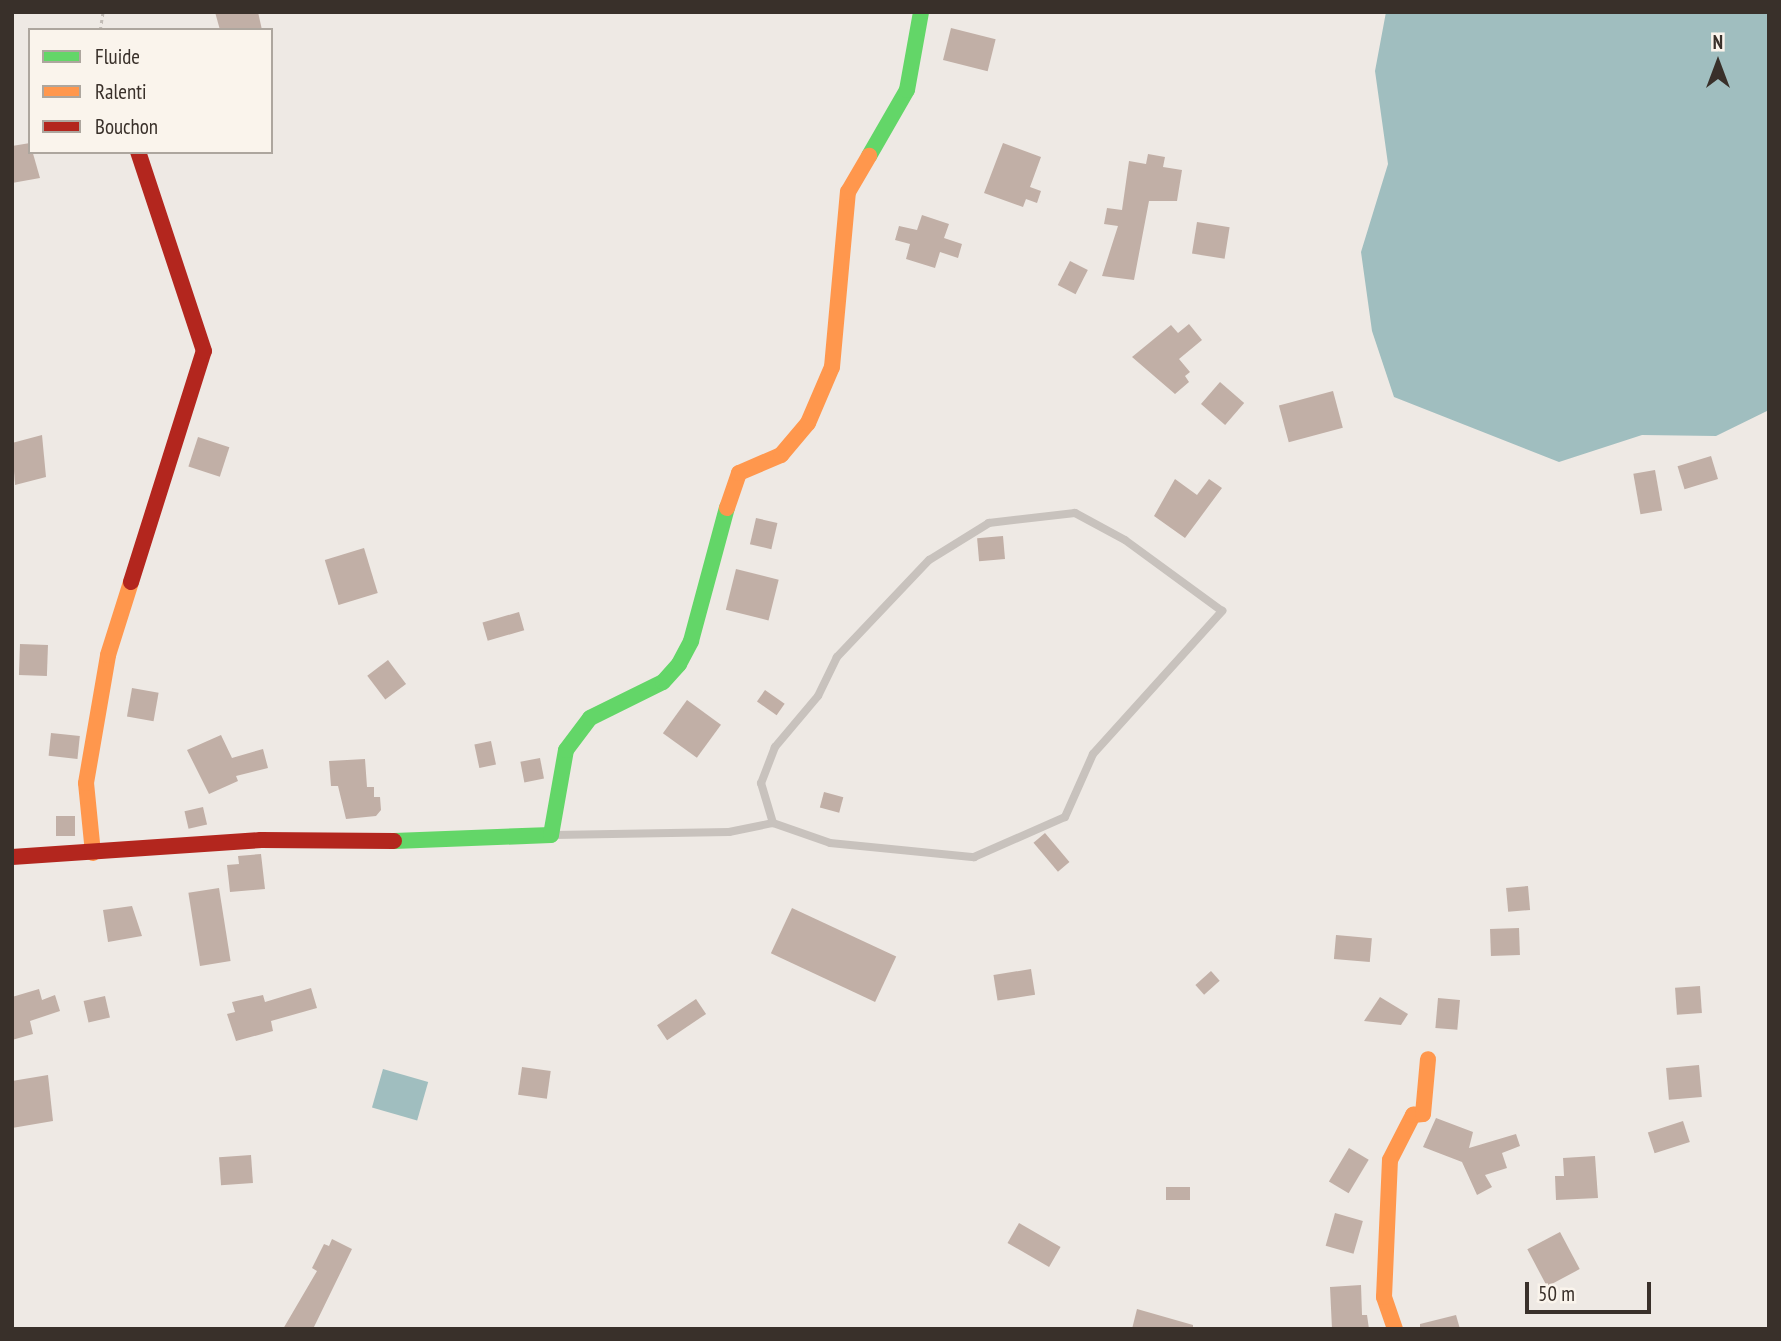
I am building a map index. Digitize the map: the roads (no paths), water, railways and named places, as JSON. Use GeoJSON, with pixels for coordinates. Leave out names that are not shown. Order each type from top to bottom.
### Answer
{"type":"FeatureCollection","features":[{"type":"Feature","properties":{"kind":"street"},"geometry":{"type":"LineString","coordinates":[[12,857],[261,841],[309,844],[551,835],[566,750],[590,718],[663,682],[678,664],[691,641],[715,540],[739,473],[781,455],[808,423],[832,367],[848,192],[907,90],[921,12]]}},
{"type":"Feature","properties":{"kind":"street"},"geometry":{"type":"LineString","coordinates":[[93,853],[86,783],[108,655],[204,351],[139,154]]}},
{"type":"Feature","properties":{"kind":"street"},"geometry":{"type":"LineString","coordinates":[[1395,1329],[1384,1297],[1391,1160],[1413,1115],[1423,1114],[1428,1059]]}},
{"type":"Feature","properties":{"kind":"lane"},"geometry":{"type":"LineString","coordinates":[[551,835],[729,832],[773,823],[830,843],[974,857],[1065,817],[1093,754],[1222,611],[1125,540],[1075,513],[989,523],[929,560],[837,657],[818,696],[775,747],[761,783],[773,823]]}},
{"type":"Feature","properties":{"kind":"water"},"geometry":{"type":"Polygon","coordinates":[[[1386,12],[1769,12],[1769,410],[1716,436],[1642,435],[1559,462],[1394,397],[1372,331],[1361,252],[1388,164],[1375,71],[1386,12]]]}},
{"type":"Feature","properties":{"kind":"water"},"geometry":{"type":"Polygon","coordinates":[[[383,1069],[428,1082],[417,1120],[372,1107],[383,1069]]]}}]}
